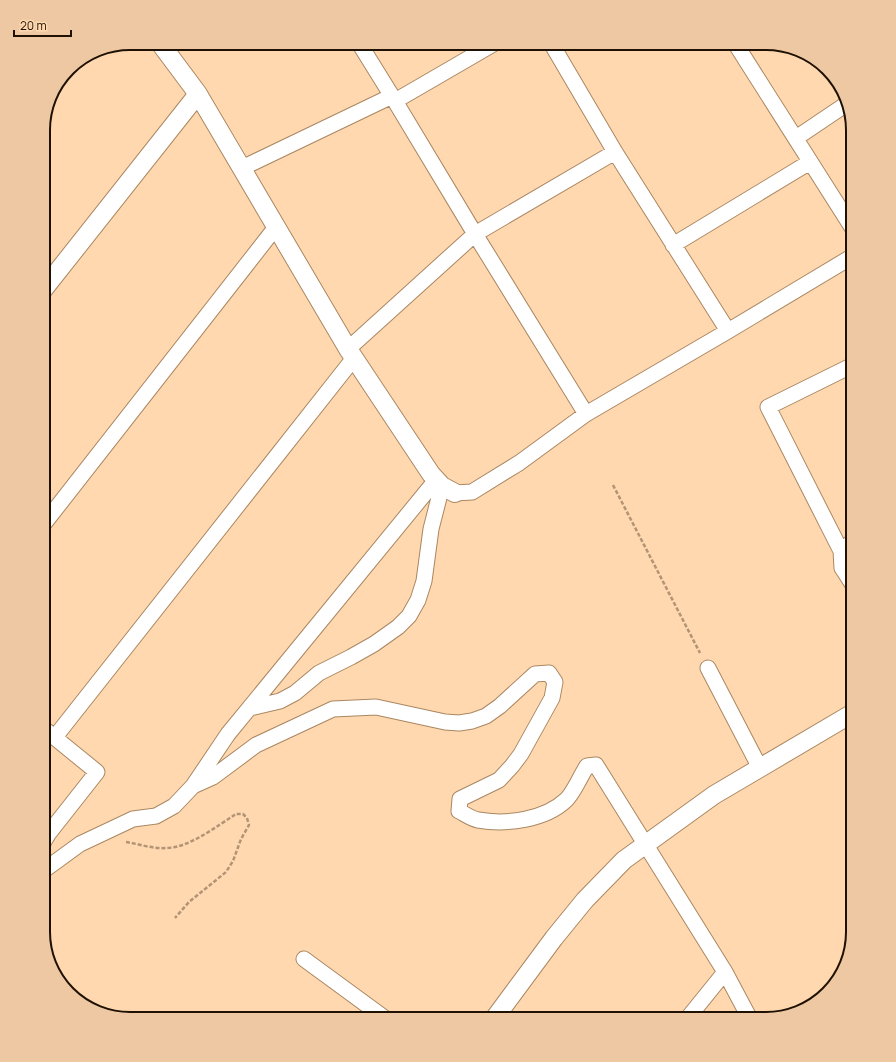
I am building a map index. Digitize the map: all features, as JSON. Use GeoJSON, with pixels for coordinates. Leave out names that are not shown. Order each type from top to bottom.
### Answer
{"type":"FeatureCollection","features":[{"type":"Feature","properties":{"kind":"street"},"geometry":{"type":"LineString","coordinates":[[165,50],[198,94],[351,353],[445,486],[472,492],[519,463],[586,414],[846,260]]}},
{"type":"Feature","properties":{"kind":"street"},"geometry":{"type":"LineString","coordinates":[[363,50],[586,414]]}},
{"type":"Feature","properties":{"kind":"street"},"geometry":{"type":"LineString","coordinates":[[242,168],[394,98],[482,50]]}},
{"type":"Feature","properties":{"kind":"street"},"geometry":{"type":"LineString","coordinates":[[555,50],[615,152],[728,331]]}},
{"type":"Feature","properties":{"kind":"street"},"geometry":{"type":"LineString","coordinates":[[739,50],[846,218]]}},
{"type":"Feature","properties":{"kind":"street"},"geometry":{"type":"LineString","coordinates":[[50,281],[198,94]]}},
{"type":"Feature","properties":{"kind":"street"},"geometry":{"type":"LineString","coordinates":[[796,138],[843,107]]}},
{"type":"Feature","properties":{"kind":"street"},"geometry":{"type":"LineString","coordinates":[[55,737],[351,353],[475,234],[615,152]]}},
{"type":"Feature","properties":{"kind":"street"},"geometry":{"type":"LineString","coordinates":[[673,245],[810,162]]}},
{"type":"Feature","properties":{"kind":"street"},"geometry":{"type":"LineString","coordinates":[[50,516],[276,227]]}},
{"type":"Feature","properties":{"kind":"street"},"geometry":{"type":"LineString","coordinates":[[846,368],[768,407],[841,552],[842,568],[846,575]]}},
{"type":"Feature","properties":{"kind":"street"},"geometry":{"type":"LineString","coordinates":[[250,708],[280,701],[290,696],[319,673],[351,658],[374,644],[398,627],[409,616],[418,600],[424,581],[431,529],[445,486]]}},
{"type":"Feature","properties":{"kind":"street"},"geometry":{"type":"LineString","coordinates":[[50,866],[80,844],[133,819],[156,816],[174,806],[193,786],[228,734],[250,708],[445,486]]}},
{"type":"Feature","properties":{"kind":"street"},"geometry":{"type":"LineString","coordinates":[[841,552],[846,547]]}},
{"type":"Feature","properties":{"kind":"street"},"geometry":{"type":"LineString","coordinates":[[708,668],[760,768]]}},
{"type":"Feature","properties":{"kind":"street"},"geometry":{"type":"LineString","coordinates":[[193,786],[213,777],[256,745],[333,709],[376,708],[445,722],[459,723],[472,721],[486,716],[500,706],[535,674],[550,673],[555,682],[552,698],[521,754],[499,780],[460,799],[459,811],[477,820],[503,822],[539,816],[554,809],[566,800],[587,766],[596,765],[725,972],[746,1012]]}},
{"type":"Feature","properties":{"kind":"street"},"geometry":{"type":"LineString","coordinates":[[499,1012],[554,938],[586,900],[624,860],[646,846],[714,795],[846,717]]}},
{"type":"Feature","properties":{"kind":"street"},"geometry":{"type":"LineString","coordinates":[[50,733],[97,772],[50,832]]}},
{"type":"Feature","properties":{"kind":"street"},"geometry":{"type":"LineString","coordinates":[[304,959],[376,1012]]}},
{"type":"Feature","properties":{"kind":"street"},"geometry":{"type":"LineString","coordinates":[[694,1012],[725,972]]}},
{"type":"Feature","properties":{"kind":"path"},"geometry":{"type":"LineString","coordinates":[[613,485],[708,668]]}},
{"type":"Feature","properties":{"kind":"path"},"geometry":{"type":"LineString","coordinates":[[124,842],[152,847],[167,848],[178,846],[198,838],[236,814],[243,814],[247,818],[248,825],[241,838],[233,861],[226,872],[189,902],[175,918]]}}]}
